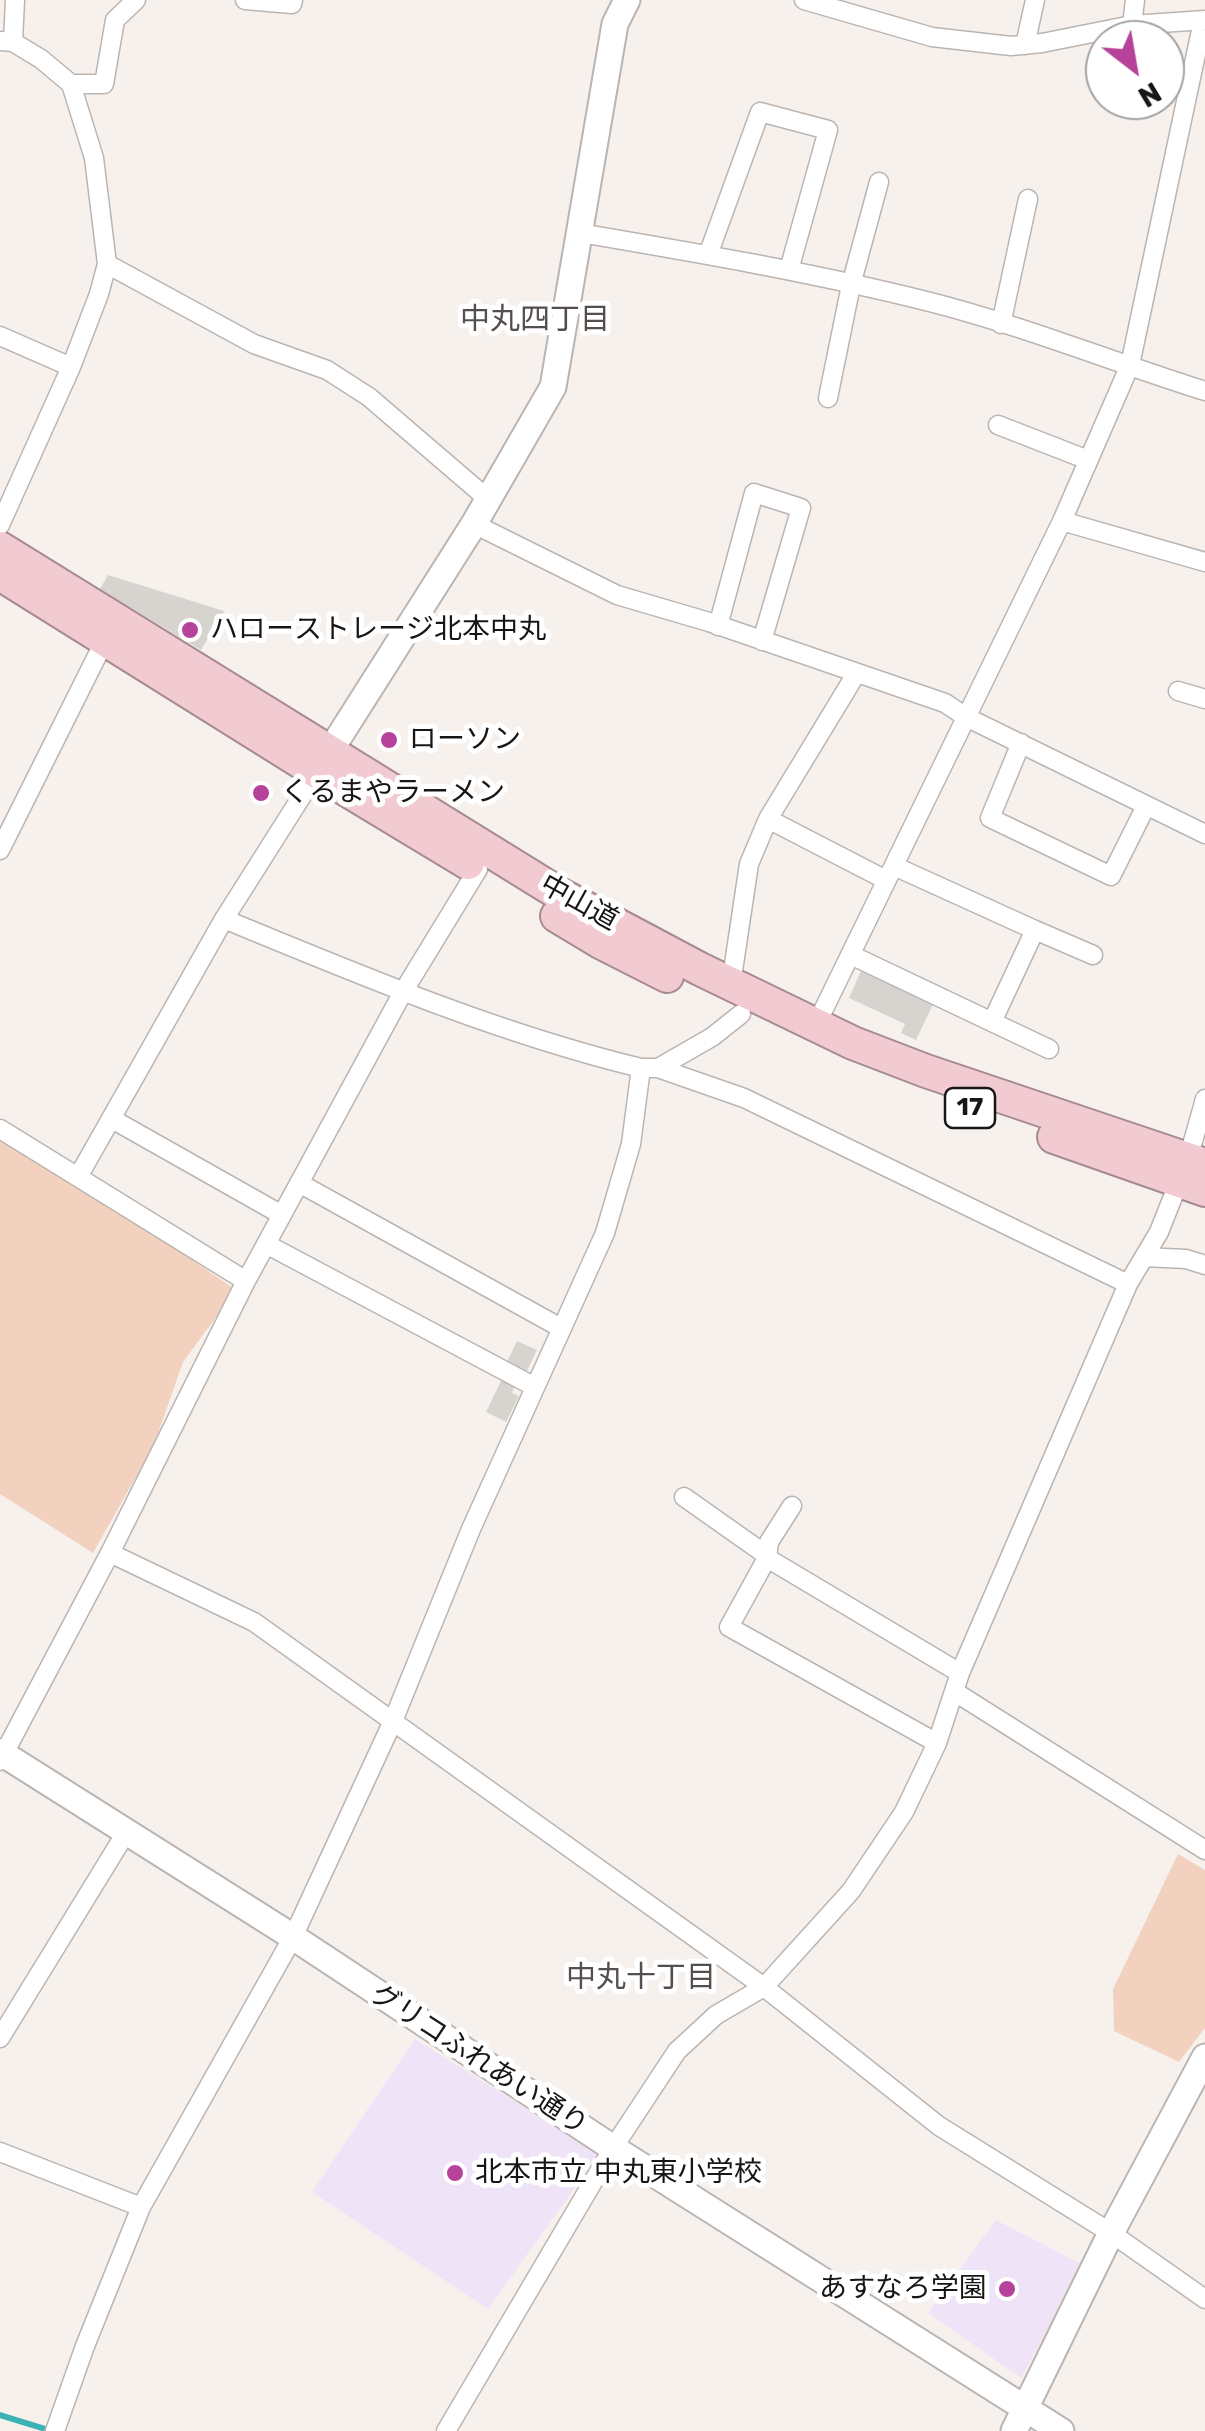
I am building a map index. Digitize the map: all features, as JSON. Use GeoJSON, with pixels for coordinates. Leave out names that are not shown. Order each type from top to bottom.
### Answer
{"type":"FeatureCollection","features":[{"type":"Feature","properties":{"kind":"highway","name":"中山道"},"geometry":{"type":"LineString","coordinates":[[0,548],[478,869],[602,943],[736,999],[816,1025],[1194,1174]]}},
{"type":"Feature","properties":{"kind":"highway","name":"中山道"},"geometry":{"type":"LineString","coordinates":[[0,574],[105,640],[563,896],[849,1065],[1194,1174]]}},
{"type":"Feature","properties":{"kind":"street"},"geometry":{"type":"LineString","coordinates":[[0,525],[71,367],[107,264],[94,158],[71,84],[41,59],[7,41],[15,0]]}},
{"type":"Feature","properties":{"kind":"street"},"geometry":{"type":"LineString","coordinates":[[71,84],[104,84],[114,20],[136,0]]}},
{"type":"Feature","properties":{"kind":"street"},"geometry":{"type":"LineString","coordinates":[[245,0],[292,4],[292,0]]}},
{"type":"Feature","properties":{"kind":"street"},"geometry":{"type":"LineString","coordinates":[[78,1177],[224,918],[474,524],[553,388],[615,24],[627,0]]}},
{"type":"Feature","properties":{"kind":"street"},"geometry":{"type":"LineString","coordinates":[[804,0],[932,37],[1011,46],[1085,34]]}},
{"type":"Feature","properties":{"kind":"street"},"geometry":{"type":"LineString","coordinates":[[1025,45],[1034,0]]}},
{"type":"Feature","properties":{"kind":"street"},"geometry":{"type":"LineString","coordinates":[[816,1025],[1062,521],[1130,364],[1204,20]]}},
{"type":"Feature","properties":{"kind":"street"},"geometry":{"type":"LineString","coordinates":[[708,255],[760,112],[828,130],[789,270]]}},
{"type":"Feature","properties":{"kind":"street"},"geometry":{"type":"LineString","coordinates":[[828,398],[851,285],[879,182]]}},
{"type":"Feature","properties":{"kind":"street"},"geometry":{"type":"LineString","coordinates":[[1001,324],[1028,200]]}},
{"type":"Feature","properties":{"kind":"street"},"geometry":{"type":"LineString","coordinates":[[580,233],[789,270],[932,303],[1205,391]]}},
{"type":"Feature","properties":{"kind":"street"},"geometry":{"type":"LineString","coordinates":[[107,264],[254,344],[327,370],[369,397],[488,500]]}},
{"type":"Feature","properties":{"kind":"street"},"geometry":{"type":"LineString","coordinates":[[0,336],[71,367]]}},
{"type":"Feature","properties":{"kind":"street"},"geometry":{"type":"LineString","coordinates":[[998,425],[1088,460]]}},
{"type":"Feature","properties":{"kind":"street"},"geometry":{"type":"LineString","coordinates":[[718,626],[754,493],[801,508],[762,641]]}},
{"type":"Feature","properties":{"kind":"street"},"geometry":{"type":"LineString","coordinates":[[1062,521],[1205,562]]}},
{"type":"Feature","properties":{"kind":"street"},"geometry":{"type":"LineString","coordinates":[[474,524],[617,595],[945,703],[1205,834]]}},
{"type":"Feature","properties":{"kind":"street"},"geometry":{"type":"LineString","coordinates":[[0,850],[105,640]]}},
{"type":"Feature","properties":{"kind":"street"},"geometry":{"type":"LineString","coordinates":[[650,1068],[712,1037],[736,999],[749,864],[768,819],[856,674]]}},
{"type":"Feature","properties":{"kind":"street"},"geometry":{"type":"LineString","coordinates":[[1178,691],[1205,699]]}},
{"type":"Feature","properties":{"kind":"street"},"geometry":{"type":"LineString","coordinates":[[1021,742],[990,818],[1111,876],[1146,806]]}},
{"type":"Feature","properties":{"kind":"street"},"geometry":{"type":"LineString","coordinates":[[768,819],[1093,956]]}},
{"type":"Feature","properties":{"kind":"street"},"geometry":{"type":"LineString","coordinates":[[1,1755],[110,1553],[266,1244],[402,992],[478,869]]}},
{"type":"Feature","properties":{"kind":"street"},"geometry":{"type":"LineString","coordinates":[[224,918],[402,992],[581,1053],[650,1068],[744,1098],[1128,1284]]}},
{"type":"Feature","properties":{"kind":"street"},"geometry":{"type":"LineString","coordinates":[[992,1022],[1035,930]]}},
{"type":"Feature","properties":{"kind":"street"},"geometry":{"type":"LineString","coordinates":[[851,955],[1049,1049]]}},
{"type":"Feature","properties":{"kind":"street"},"geometry":{"type":"LineString","coordinates":[[55,2431],[141,2207],[292,1938],[393,1721],[471,1528],[604,1233],[632,1144],[650,1068]]}},
{"type":"Feature","properties":{"kind":"street"},"geometry":{"type":"LineString","coordinates":[[446,2431],[613,2148],[677,2052],[716,2016],[764,1986],[851,1890],[904,1812],[1128,1284],[1194,1174],[1205,1098]]}},
{"type":"Feature","properties":{"kind":"street"},"geometry":{"type":"LineString","coordinates":[[112,1119],[282,1215]]}},
{"type":"Feature","properties":{"kind":"street"},"geometry":{"type":"LineString","coordinates":[[0,1129],[246,1282]]}},
{"type":"Feature","properties":{"kind":"street"},"geometry":{"type":"LineString","coordinates":[[299,1184],[561,1328]]}},
{"type":"Feature","properties":{"kind":"street"},"geometry":{"type":"LineString","coordinates":[[266,1244],[536,1387]]}},
{"type":"Feature","properties":{"kind":"street"},"geometry":{"type":"LineString","coordinates":[[1144,1257],[1186,1259],[1205,1265]]}},
{"type":"Feature","properties":{"kind":"street"},"geometry":{"type":"LineString","coordinates":[[684,1498],[767,1558],[960,1673]]}},
{"type":"Feature","properties":{"kind":"street"},"geometry":{"type":"LineString","coordinates":[[792,1506],[769,1542],[767,1558],[729,1626],[936,1743]]}},
{"type":"Feature","properties":{"kind":"street"},"geometry":{"type":"LineString","coordinates":[[110,1553],[254,1622],[764,1986],[938,2126],[1112,2233],[1205,2298]]}},
{"type":"Feature","properties":{"kind":"street"},"geometry":{"type":"LineString","coordinates":[[955,1692],[1205,1850]]}},
{"type":"Feature","properties":{"kind":"street","name":"グリコふれあい通り"},"geometry":{"type":"LineString","coordinates":[[1,1755],[292,1938],[1020,2420],[1061,2431]]}},
{"type":"Feature","properties":{"kind":"street"},"geometry":{"type":"LineString","coordinates":[[0,2038],[127,1831]]}},
{"type":"Feature","properties":{"kind":"street"},"geometry":{"type":"LineString","coordinates":[[1020,2420],[1205,2057]]}},
{"type":"Feature","properties":{"kind":"street"},"geometry":{"type":"LineString","coordinates":[[0,2152],[141,2207]]}},
{"type":"Feature","properties":{"kind":"shaded area"},"geometry":{"type":"Polygon","coordinates":[[[0,1136],[67,1174],[236,1290],[183,1362],[154,1445],[93,1553],[0,1494],[0,1136]]]}},
{"type":"Feature","properties":{"kind":"shaded area"},"geometry":{"type":"Polygon","coordinates":[[[1178,1854],[1205,1870],[1205,2028],[1179,2062],[1114,2031],[1113,1989],[1178,1854]]]}},
{"type":"Feature","properties":{"kind":"shaded area","name":"北本市立 中丸東小学校"},"geometry":{"type":"Polygon","coordinates":[[[415,2039],[599,2154],[488,2309],[312,2192],[415,2039]]]}},
{"type":"Feature","properties":{"kind":"shaded area","name":"あすなろ学園"},"geometry":{"type":"Polygon","coordinates":[[[996,2220],[1083,2265],[1021,2378],[928,2313],[996,2220]]]}},
{"type":"Feature","properties":{"kind":"building","name":"ハローストレージ北本中丸"},"geometry":{"type":"Polygon","coordinates":[[[108,575],[224,611],[201,650],[100,589],[108,575]]]}},
{"type":"Feature","properties":{"kind":"building"},"geometry":{"type":"Polygon","coordinates":[[[861,971],[933,1004],[916,1040],[901,1033],[905,1024],[849,998],[861,971]]]}},
{"type":"Feature","properties":{"kind":"building"},"geometry":{"type":"Polygon","coordinates":[[[517,1341],[537,1350],[525,1375],[505,1366],[517,1341]]]}},
{"type":"Feature","properties":{"kind":"building"},"geometry":{"type":"Polygon","coordinates":[[[502,1379],[515,1385],[512,1393],[519,1396],[506,1422],[486,1412],[502,1379]]]}},
{"type":"Feature","properties":{"kind":"waterway"},"geometry":{"type":"LineString","coordinates":[[0,2415],[52,2431]]}},
{"type":"Feature","properties":{"kind":"place","name":"ハローストレージ北本中丸"},"geometry":{"type":"Point","coordinates":[190,630]}},
{"type":"Feature","properties":{"kind":"place","name":"ローソン"},"geometry":{"type":"Point","coordinates":[389,740]}},
{"type":"Feature","properties":{"kind":"place","name":"くるまやラーメン"},"geometry":{"type":"Point","coordinates":[261,793]}},
{"type":"Feature","properties":{"kind":"place","name":"北本市立 中丸東小学校"},"geometry":{"type":"Point","coordinates":[455,2173]}},
{"type":"Feature","properties":{"kind":"place","name":"あすなろ学園"},"geometry":{"type":"Point","coordinates":[1007,2289]}},
{"type":"Feature","properties":{"kind":"district","name":"中丸四丁目"},"geometry":{"type":"Point","coordinates":[535,320]}},
{"type":"Feature","properties":{"kind":"district","name":"中丸十丁目"},"geometry":{"type":"Point","coordinates":[641,1978]}}]}
